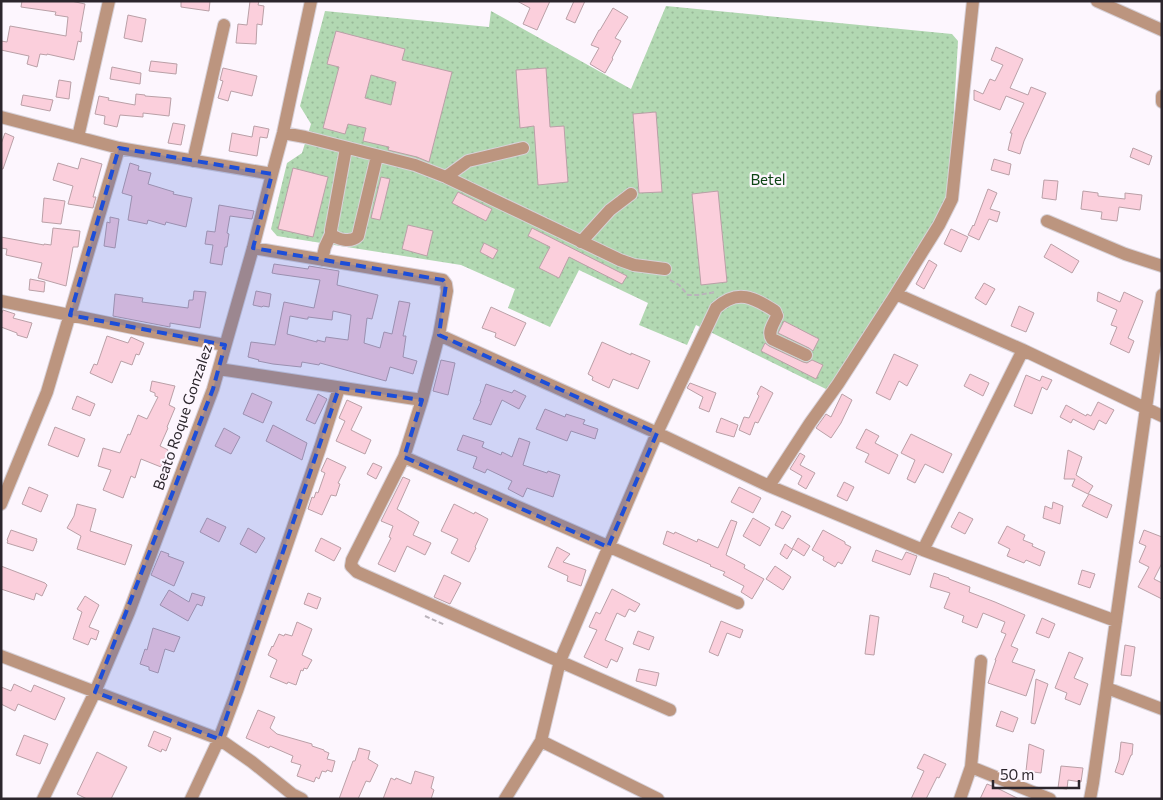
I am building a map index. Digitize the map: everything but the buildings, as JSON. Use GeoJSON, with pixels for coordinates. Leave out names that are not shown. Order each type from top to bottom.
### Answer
{"type":"FeatureCollection","features":[{"type":"Feature","properties":{"kind":"street"},"geometry":{"type":"LineString","coordinates":[[78,137],[108,1]]}},
{"type":"Feature","properties":{"kind":"street","name":"Beato Roque Gonzalez"},"geometry":{"type":"LineString","coordinates":[[43,799],[95,692],[129,612],[213,389],[283,133],[311,1]]}},
{"type":"Feature","properties":{"kind":"street"},"geometry":{"type":"LineString","coordinates":[[769,486],[896,294],[939,225],[952,198],[973,1]]}},
{"type":"Feature","properties":{"kind":"street"},"geometry":{"type":"LineString","coordinates":[[1097,1],[1162,30]]}},
{"type":"Feature","properties":{"kind":"street"},"geometry":{"type":"LineString","coordinates":[[193,161],[224,25]]}},
{"type":"Feature","properties":{"kind":"street"},"geometry":{"type":"LineString","coordinates":[[1162,96],[1162,102]]}},
{"type":"Feature","properties":{"kind":"street"},"geometry":{"type":"LineString","coordinates":[[1,116],[119,148],[272,174]]}},
{"type":"Feature","properties":{"kind":"street"},"geometry":{"type":"LineString","coordinates":[[283,133],[415,166],[446,177],[581,242],[634,265],[665,269]]}},
{"type":"Feature","properties":{"kind":"street"},"geometry":{"type":"LineString","coordinates":[[1,504],[47,392],[119,148]]}},
{"type":"Feature","properties":{"kind":"street"},"geometry":{"type":"LineString","coordinates":[[322,260],[331,234],[346,148]]}},
{"type":"Feature","properties":{"kind":"street"},"geometry":{"type":"LineString","coordinates":[[446,177],[468,161],[522,148]]}},
{"type":"Feature","properties":{"kind":"street"},"geometry":{"type":"LineString","coordinates":[[331,234],[335,237],[352,240],[358,236],[376,156]]}},
{"type":"Feature","properties":{"kind":"street"},"geometry":{"type":"LineString","coordinates":[[581,242],[610,210],[632,194]]}},
{"type":"Feature","properties":{"kind":"street"},"geometry":{"type":"LineString","coordinates":[[1047,221],[1124,254],[1162,266]]}},
{"type":"Feature","properties":{"kind":"street"},"geometry":{"type":"LineString","coordinates":[[253,248],[442,280],[446,284],[447,291],[439,335],[404,458],[352,560],[351,566],[357,572],[670,710]]}},
{"type":"Feature","properties":{"kind":"street"},"geometry":{"type":"LineString","coordinates":[[896,294],[1023,350],[1162,416]]}},
{"type":"Feature","properties":{"kind":"street"},"geometry":{"type":"LineString","coordinates":[[1090,799],[1162,295]]}},
{"type":"Feature","properties":{"kind":"street"},"geometry":{"type":"LineString","coordinates":[[505,799],[541,741],[560,661],[657,433],[716,308],[727,300],[748,297],[757,300],[777,313],[770,333],[772,339],[806,355]]}},
{"type":"Feature","properties":{"kind":"street"},"geometry":{"type":"LineString","coordinates":[[1,301],[225,345]]}},
{"type":"Feature","properties":{"kind":"street"},"geometry":{"type":"LineString","coordinates":[[439,335],[657,433],[769,486],[923,550],[1116,621]]}},
{"type":"Feature","properties":{"kind":"street"},"geometry":{"type":"LineString","coordinates":[[923,550],[1023,350]]}},
{"type":"Feature","properties":{"kind":"street"},"geometry":{"type":"LineString","coordinates":[[219,369],[422,400]]}},
{"type":"Feature","properties":{"kind":"street"},"geometry":{"type":"LineString","coordinates":[[191,799],[219,739],[238,691],[339,388]]}},
{"type":"Feature","properties":{"kind":"street"},"geometry":{"type":"LineString","coordinates":[[404,458],[738,603]]}},
{"type":"Feature","properties":{"kind":"street"},"geometry":{"type":"LineString","coordinates":[[1,656],[219,739],[292,794],[302,799]]}},
{"type":"Feature","properties":{"kind":"street"},"geometry":{"type":"LineString","coordinates":[[960,799],[971,767],[981,661]]}},
{"type":"Feature","properties":{"kind":"street"},"geometry":{"type":"LineString","coordinates":[[1107,688],[1162,709]]}},
{"type":"Feature","properties":{"kind":"street"},"geometry":{"type":"LineString","coordinates":[[541,741],[658,799]]}},
{"type":"Feature","properties":{"kind":"street"},"geometry":{"type":"LineString","coordinates":[[971,767],[1050,799]]}},
{"type":"Feature","properties":{"kind":"highlighted area"},"geometry":{"type":"Polygon","coordinates":[[[119,148],[272,174],[253,248],[443,280],[446,284],[439,335],[657,433],[608,547],[404,457],[422,400],[339,388],[219,739],[95,692],[213,389],[225,345],[70,315],[119,148]]]}},
{"type":"Feature","properties":{"kind":"green space","name":"Betel"},"geometry":{"type":"Polygon","coordinates":[[[666,6],[952,34],[958,41],[949,197],[830,391],[696,325],[687,345],[639,325],[648,303],[579,270],[550,327],[508,308],[515,289],[461,265],[277,236],[271,229],[287,163],[302,153],[311,124],[300,106],[325,11],[489,27],[491,11],[631,89],[666,6]]]}}]}
